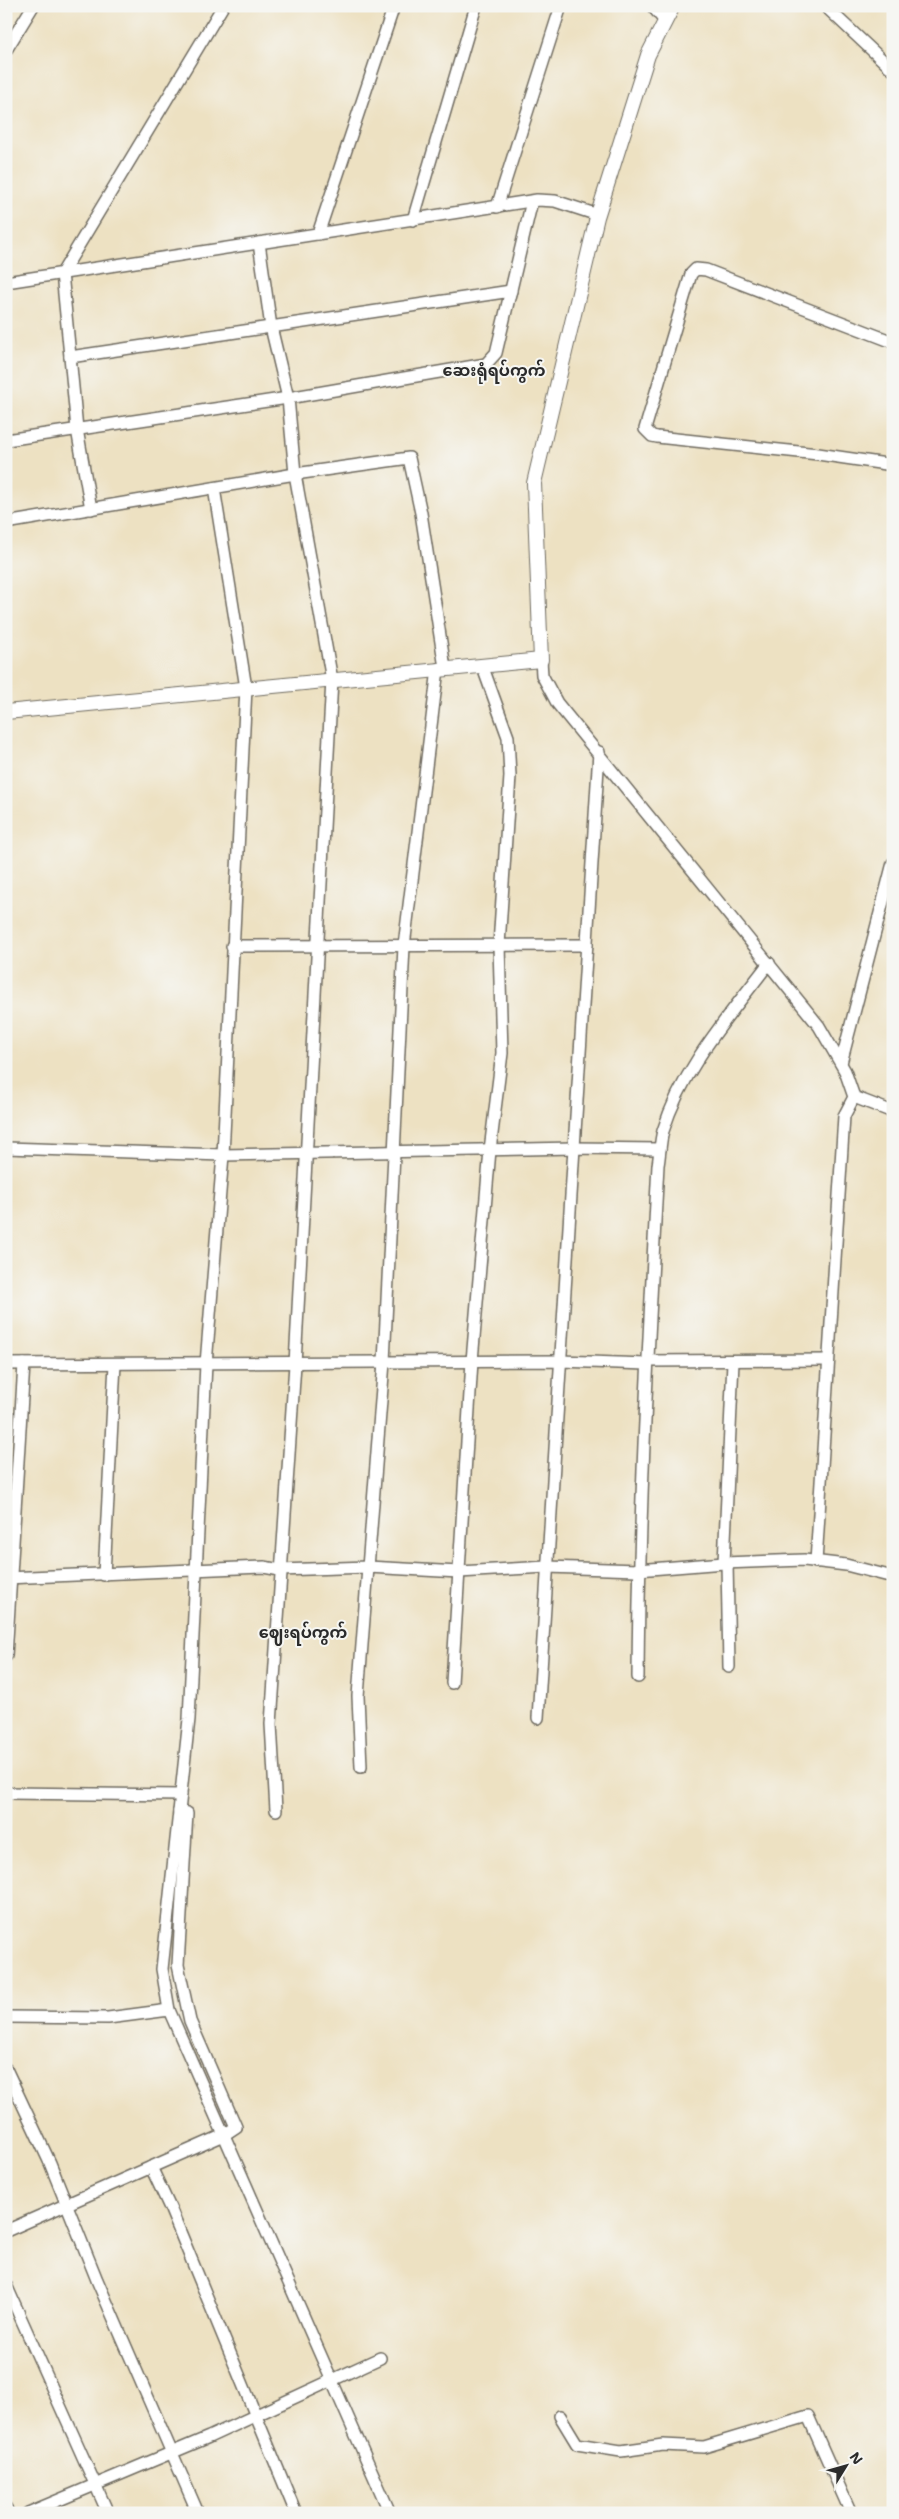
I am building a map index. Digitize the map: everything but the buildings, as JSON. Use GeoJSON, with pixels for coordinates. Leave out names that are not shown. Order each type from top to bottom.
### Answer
{"type":"FeatureCollection","features":[{"type":"Feature","properties":{"kind":"street"},"geometry":{"type":"LineString","coordinates":[[6,50],[33,6]]}},
{"type":"Feature","properties":{"kind":"street"},"geometry":{"type":"LineString","coordinates":[[90,509],[77,429],[62,274],[223,6]]}},
{"type":"Feature","properties":{"kind":"street"},"geometry":{"type":"LineString","coordinates":[[318,234],[394,6]]}},
{"type":"Feature","properties":{"kind":"street"},"geometry":{"type":"LineString","coordinates":[[413,220],[476,6]]}},
{"type":"Feature","properties":{"kind":"street"},"geometry":{"type":"LineString","coordinates":[[497,207],[561,6]]}},
{"type":"Feature","properties":{"kind":"street"},"geometry":{"type":"LineString","coordinates":[[652,6],[664,20]]}},
{"type":"Feature","properties":{"kind":"street"},"geometry":{"type":"LineString","coordinates":[[673,6],[664,20],[648,55],[598,215],[534,483],[542,675],[557,703],[599,752],[819,1026],[840,1063],[854,1097],[893,1112]]}},
{"type":"Feature","properties":{"kind":"street"},"geometry":{"type":"LineString","coordinates":[[827,7],[893,70]]}},
{"type":"Feature","properties":{"kind":"street"},"geometry":{"type":"LineString","coordinates":[[6,282],[532,201],[555,202],[598,215]]}},
{"type":"Feature","properties":{"kind":"street"},"geometry":{"type":"LineString","coordinates":[[6,440],[288,398],[486,364],[496,353],[532,201]]}},
{"type":"Feature","properties":{"kind":"street"},"geometry":{"type":"LineString","coordinates":[[259,243],[272,327],[288,398],[295,474],[332,680],[295,1364],[271,1724],[276,1810]]}},
{"type":"Feature","properties":{"kind":"street"},"geometry":{"type":"LineString","coordinates":[[893,342],[706,270],[696,269],[692,274],[645,429],[652,436],[657,437],[818,454],[893,465]]}},
{"type":"Feature","properties":{"kind":"street"},"geometry":{"type":"LineString","coordinates":[[70,357],[511,291]]}},
{"type":"Feature","properties":{"kind":"street"},"geometry":{"type":"LineString","coordinates":[[6,523],[295,474],[409,458],[421,513],[441,669],[404,946],[384,1362],[358,1696],[361,1767]]}},
{"type":"Feature","properties":{"kind":"street"},"geometry":{"type":"LineString","coordinates":[[214,488],[246,688],[223,1155],[206,1364],[189,1719],[162,1969],[169,2010],[390,2513]]}},
{"type":"Feature","properties":{"kind":"street"},"geometry":{"type":"LineString","coordinates":[[6,712],[541,660]]}},
{"type":"Feature","properties":{"kind":"street"},"geometry":{"type":"LineString","coordinates":[[452,1683],[472,1361],[490,1150],[502,1053],[499,945],[510,776],[508,738],[482,665]]}},
{"type":"Feature","properties":{"kind":"street"},"geometry":{"type":"LineString","coordinates":[[538,1718],[599,752]]}},
{"type":"Feature","properties":{"kind":"street"},"geometry":{"type":"LineString","coordinates":[[840,1063],[893,863]]}},
{"type":"Feature","properties":{"kind":"street"},"geometry":{"type":"LineString","coordinates":[[232,946],[586,945]]}},
{"type":"Feature","properties":{"kind":"street"},"geometry":{"type":"LineString","coordinates":[[638,1677],[638,1570],[647,1364],[662,1133],[678,1093],[696,1060],[769,963]]}},
{"type":"Feature","properties":{"kind":"street"},"geometry":{"type":"LineString","coordinates":[[816,1562],[844,1116],[854,1097]]}},
{"type":"Feature","properties":{"kind":"street"},"geometry":{"type":"LineString","coordinates":[[6,1148],[223,1155],[394,1150],[660,1148]]}},
{"type":"Feature","properties":{"kind":"street"},"geometry":{"type":"LineString","coordinates":[[6,1364],[295,1364],[560,1360],[647,1364],[647,1361],[828,1360]]}},
{"type":"Feature","properties":{"kind":"street"},"geometry":{"type":"LineString","coordinates":[[729,1667],[725,1563],[733,1362]]}},
{"type":"Feature","properties":{"kind":"street"},"geometry":{"type":"LineString","coordinates":[[6,1656],[9,1578],[24,1364]]}},
{"type":"Feature","properties":{"kind":"street"},"geometry":{"type":"LineString","coordinates":[[104,1575],[115,1364]]}},
{"type":"Feature","properties":{"kind":"street"},"geometry":{"type":"LineString","coordinates":[[9,1578],[264,1567],[280,1570],[368,1567],[459,1572],[547,1567],[638,1570],[725,1563],[816,1562],[846,1565],[893,1577]]}},
{"type":"Feature","properties":{"kind":"street"},"geometry":{"type":"LineString","coordinates":[[6,1793],[181,1795]]}},
{"type":"Feature","properties":{"kind":"street"},"geometry":{"type":"LineString","coordinates":[[6,2231],[224,2135],[236,2127],[190,2022],[178,1965],[187,1813],[179,1811]]}},
{"type":"Feature","properties":{"kind":"street"},"geometry":{"type":"LineString","coordinates":[[6,2017],[108,2018],[169,2010]]}},
{"type":"Feature","properties":{"kind":"street"},"geometry":{"type":"LineString","coordinates":[[6,2069],[67,2204],[97,2280],[198,2513]]}},
{"type":"Feature","properties":{"kind":"street"},"geometry":{"type":"LineString","coordinates":[[151,2167],[171,2210],[296,2513]]}},
{"type":"Feature","properties":{"kind":"street"},"geometry":{"type":"LineString","coordinates":[[6,2285],[108,2513]]}},
{"type":"Feature","properties":{"kind":"street"},"geometry":{"type":"LineString","coordinates":[[28,2513],[96,2486],[255,2414],[332,2382],[380,2358]]}},
{"type":"Feature","properties":{"kind":"street"},"geometry":{"type":"LineString","coordinates":[[560,2416],[577,2444],[621,2451],[663,2446],[704,2447],[808,2416],[851,2513]]}},
{"type":"Feature","properties":{"kind":"street"},"geometry":{"type":"LineString","coordinates":[[6,2508],[8,2513]]}},
{"type":"Feature","properties":{"kind":"district","name":"ဆေးရုံရပ်ကွက်"},"geometry":{"type":"Point","coordinates":[494,370]}},
{"type":"Feature","properties":{"kind":"district","name":"ဈေးရပ်ကွက်"},"geometry":{"type":"Point","coordinates":[303,1632]}}]}
